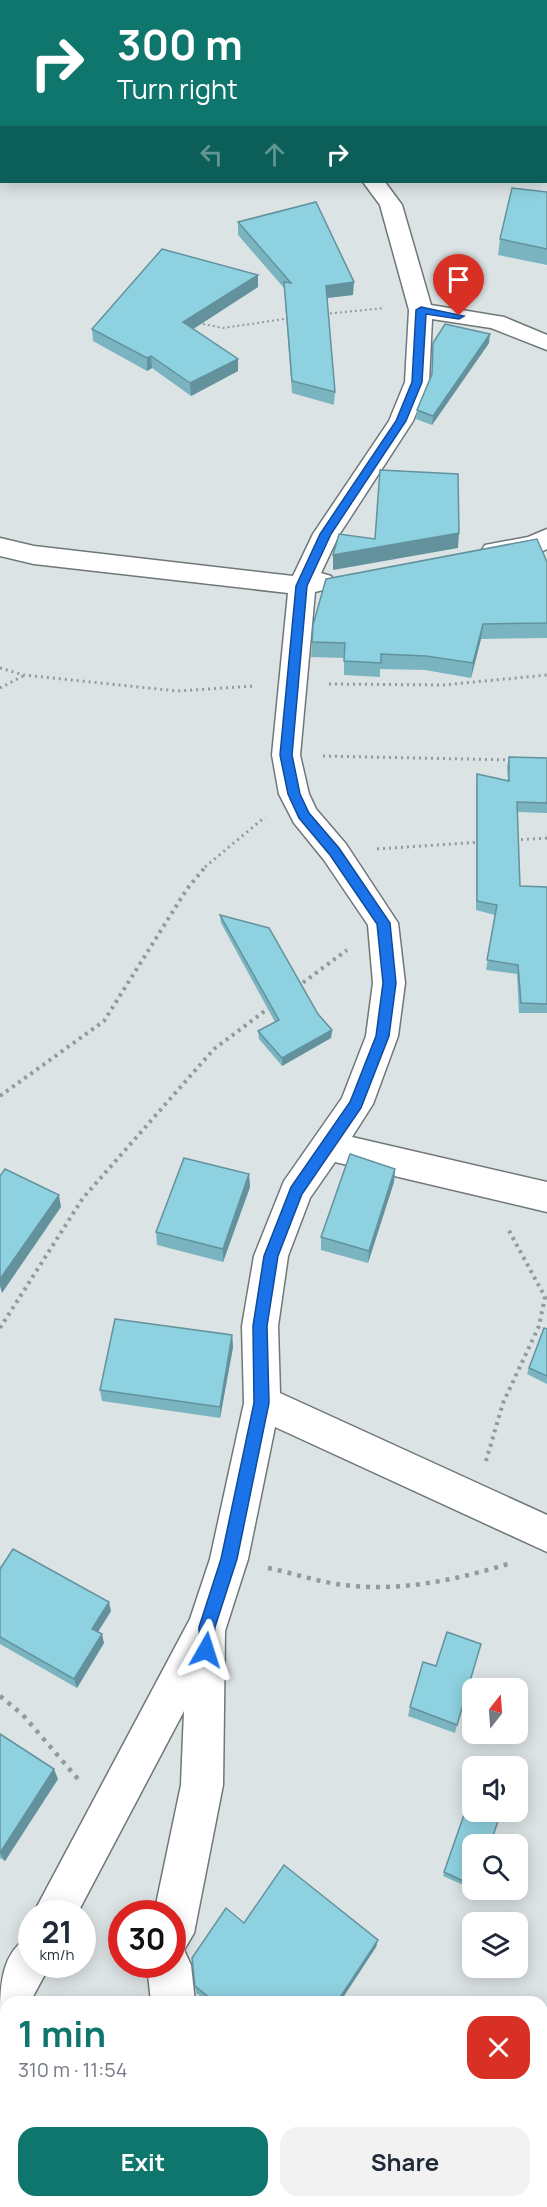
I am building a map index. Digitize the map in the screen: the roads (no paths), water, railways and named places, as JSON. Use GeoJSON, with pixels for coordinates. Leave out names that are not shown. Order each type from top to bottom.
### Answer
{"type":"FeatureCollection","features":[{"type":"Feature","properties":{"kind":"street"},"geometry":{"type":"LineString","coordinates":[[61,1900],[207,1627],[229,1559],[262,1403],[260,1326],[271,1256],[296,1191],[356,1104],[382,1036],[389,983],[383,923],[335,852],[304,815],[294,794],[286,755],[302,586],[326,534],[401,421],[417,382],[421,310],[391,205],[375,183]]}},
{"type":"Feature","properties":{"kind":"street"},"geometry":{"type":"LineString","coordinates":[[421,310],[496,322],[547,343]]}},
{"type":"Feature","properties":{"kind":"street"},"geometry":{"type":"LineString","coordinates":[[472,555],[534,545],[547,538]]}},
{"type":"Feature","properties":{"kind":"street"},"geometry":{"type":"LineString","coordinates":[[0,548],[34,555],[302,586],[347,578]]}},
{"type":"Feature","properties":{"kind":"street"},"geometry":{"type":"LineString","coordinates":[[328,1146],[547,1197]]}},
{"type":"Feature","properties":{"kind":"street"},"geometry":{"type":"LineString","coordinates":[[262,1403],[547,1534]]}},
{"type":"Feature","properties":{"kind":"street"},"geometry":{"type":"LineString","coordinates":[[179,1900],[202,1785],[207,1627]]}},
{"type":"Feature","properties":{"kind":"street"},"geometry":{"type":"LineString","coordinates":[[10,1996],[20,1978]]}},
{"type":"Feature","properties":{"kind":"street"},"geometry":{"type":"LineString","coordinates":[[170,1978],[172,1996]]}}]}
